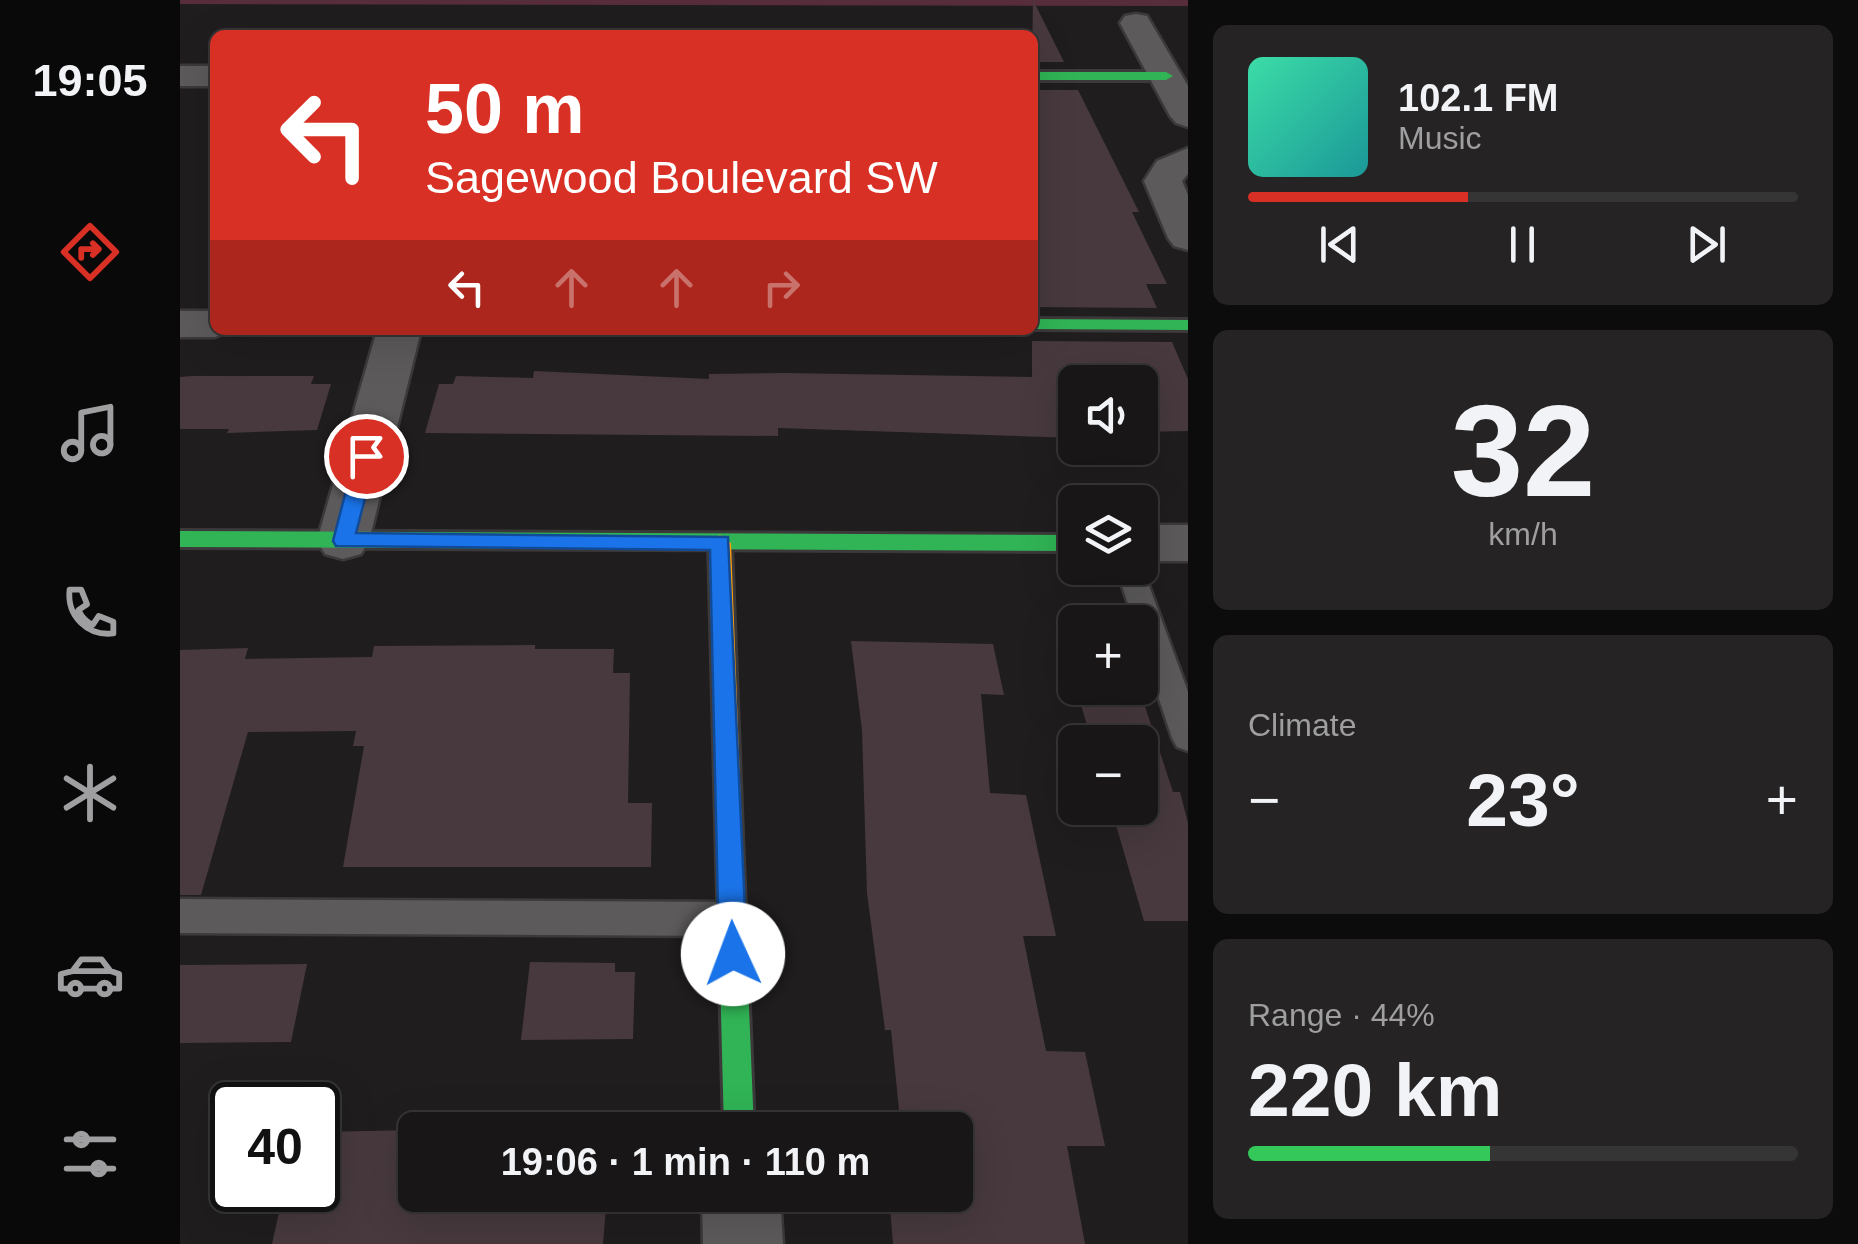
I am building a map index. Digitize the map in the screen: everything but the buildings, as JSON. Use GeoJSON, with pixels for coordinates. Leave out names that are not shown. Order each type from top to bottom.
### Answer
{"type":"FeatureCollection","features":[{"type":"Feature","properties":{"kind":"street"},"geometry":{"type":"LineString","coordinates":[[1136,23],[1188,116]]}},
{"type":"Feature","properties":{"kind":"street"},"geometry":{"type":"LineString","coordinates":[[180,76],[210,76]]}},
{"type":"Feature","properties":{"kind":"street"},"geometry":{"type":"LineString","coordinates":[[1038,76],[1166,76]]}},
{"type":"Feature","properties":{"kind":"street"},"geometry":{"type":"LineString","coordinates":[[1188,160],[1170,169],[1163,181],[1188,238]]}},
{"type":"Feature","properties":{"kind":"street"},"geometry":{"type":"LineString","coordinates":[[180,324],[210,324]]}},
{"type":"Feature","properties":{"kind":"street"},"geometry":{"type":"LineString","coordinates":[[1038,324],[1188,324]]}},
{"type":"Feature","properties":{"kind":"street"},"geometry":{"type":"LineString","coordinates":[[343,541],[398,335]]}},
{"type":"Feature","properties":{"kind":"street"},"geometry":{"type":"LineString","coordinates":[[180,539],[1058,543]]}},
{"type":"Feature","properties":{"kind":"street"},"geometry":{"type":"LineString","coordinates":[[720,543],[738,1112]]}},
{"type":"Feature","properties":{"kind":"street"},"geometry":{"type":"LineString","coordinates":[[1158,543],[1188,543]]}},
{"type":"Feature","properties":{"kind":"street"},"geometry":{"type":"LineString","coordinates":[[742,1212],[743,1244]]}},
{"type":"Feature","properties":{"kind":"lane"},"geometry":{"type":"LineString","coordinates":[[1136,585],[1188,738]]}},
{"type":"Feature","properties":{"kind":"lane"},"geometry":{"type":"LineString","coordinates":[[180,916],[732,919]]}},
{"type":"Feature","properties":{"kind":"shaded area"},"geometry":{"type":"Polygon","coordinates":[[[180,0],[1188,0],[1188,6],[180,4],[180,0]]]}},
{"type":"Feature","properties":{"kind":"traffic: fast"},"geometry":{"type":"LineString","coordinates":[[1038,76],[1166,76]]}},
{"type":"Feature","properties":{"kind":"traffic: fast"},"geometry":{"type":"LineString","coordinates":[[1038,324],[1188,325]]}},
{"type":"Feature","properties":{"kind":"traffic: fast"},"geometry":{"type":"LineString","coordinates":[[180,539],[1058,543]]}},
{"type":"Feature","properties":{"kind":"traffic: fast"},"geometry":{"type":"LineString","coordinates":[[730,860],[738,1112]]}},
{"type":"Feature","properties":{"kind":"traffic: slow"},"geometry":{"type":"LineString","coordinates":[[720,543],[730,860]]}},
{"type":"Feature","properties":{"kind":"route"},"geometry":{"type":"LineString","coordinates":[[366,456],[343,541],[720,543],[733,954]]}}]}
